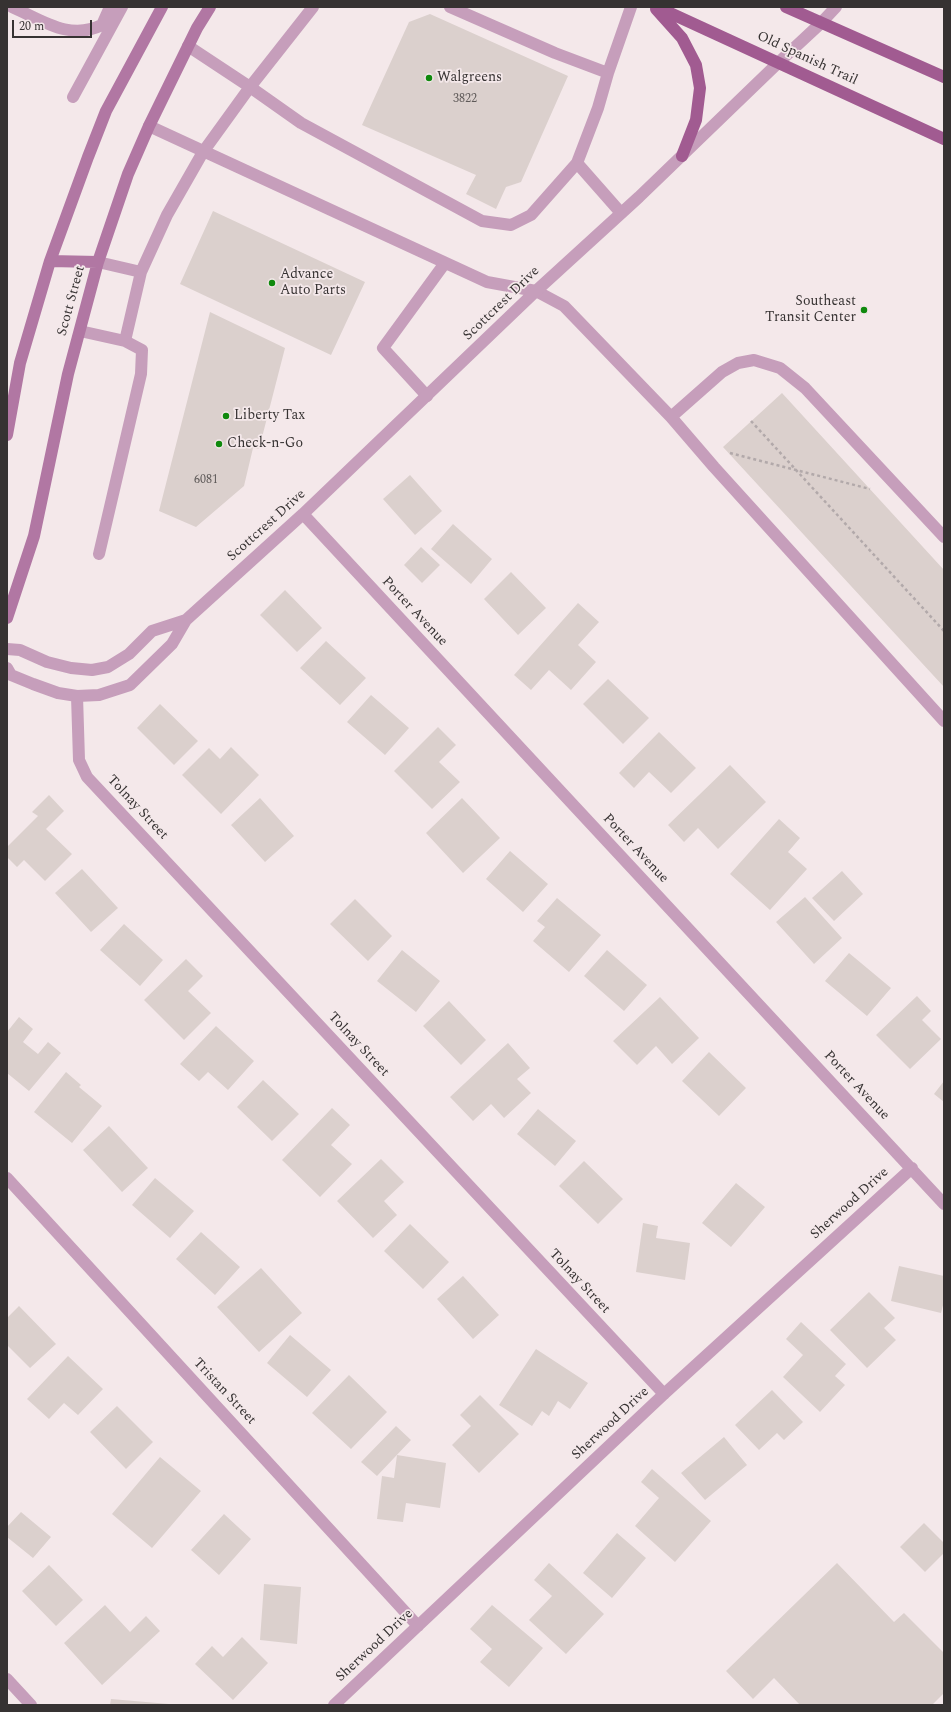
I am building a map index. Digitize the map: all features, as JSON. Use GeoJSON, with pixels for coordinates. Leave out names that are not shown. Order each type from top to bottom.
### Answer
{"type":"FeatureCollection","features":[{"type":"Feature","properties":{"kind":"main road"},"geometry":{"type":"LineString","coordinates":[[7,435],[20,363],[50,261],[106,111],[162,7]]}},
{"type":"Feature","properties":{"kind":"main road","name":"Scott Street"},"geometry":{"type":"LineString","coordinates":[[7,618],[34,536],[68,374],[98,262],[128,174],[149,126],[197,28],[210,7]]}},
{"type":"Feature","properties":{"kind":"main road"},"geometry":{"type":"LineString","coordinates":[[656,7],[682,38],[696,65],[700,88],[696,120],[682,156]]}},
{"type":"Feature","properties":{"kind":"main road","name":"Old Spanish Trail"},"geometry":{"type":"LineString","coordinates":[[656,7],[944,139]]}},
{"type":"Feature","properties":{"kind":"main road"},"geometry":{"type":"LineString","coordinates":[[786,7],[944,77]]}},
{"type":"Feature","properties":{"kind":"main road"},"geometry":{"type":"LineString","coordinates":[[50,261],[98,262]]}},
{"type":"Feature","properties":{"kind":"street"},"geometry":{"type":"LineString","coordinates":[[12,7],[67,31],[81,32],[93,30],[102,25],[110,7]]}},
{"type":"Feature","properties":{"kind":"street"},"geometry":{"type":"LineString","coordinates":[[73,97],[122,7]]}},
{"type":"Feature","properties":{"kind":"street"},"geometry":{"type":"LineString","coordinates":[[125,341],[141,272],[167,215],[203,152],[250,87],[313,7]]}},
{"type":"Feature","properties":{"kind":"street"},"geometry":{"type":"LineString","coordinates":[[450,7],[555,53],[608,73]]}},
{"type":"Feature","properties":{"kind":"street"},"geometry":{"type":"LineString","coordinates":[[188,46],[302,123],[482,221],[511,225],[531,215],[577,163],[598,108],[608,73],[631,7]]}},
{"type":"Feature","properties":{"kind":"street","name":"Scottcrest Drive"},"geometry":{"type":"LineString","coordinates":[[7,668],[11,675],[32,684],[58,693],[77,696],[99,695],[130,685],[172,644],[186,620],[303,514],[536,291],[682,156],[836,7]]}},
{"type":"Feature","properties":{"kind":"street"},"geometry":{"type":"LineString","coordinates":[[149,126],[487,282],[536,291],[564,306],[671,416],[729,483],[944,721]]}},
{"type":"Feature","properties":{"kind":"street"},"geometry":{"type":"LineString","coordinates":[[577,163],[621,212]]}},
{"type":"Feature","properties":{"kind":"street"},"geometry":{"type":"LineString","coordinates":[[98,262],[141,272]]}},
{"type":"Feature","properties":{"kind":"street"},"geometry":{"type":"LineString","coordinates":[[427,396],[383,348],[445,263]]}},
{"type":"Feature","properties":{"kind":"street"},"geometry":{"type":"LineString","coordinates":[[80,332],[125,341],[142,350],[141,374],[100,554]]}},
{"type":"Feature","properties":{"kind":"street"},"geometry":{"type":"LineString","coordinates":[[671,416],[722,372],[738,363],[754,360],[780,368],[805,388],[944,537]]}},
{"type":"Feature","properties":{"kind":"street","name":"Porter Avenue"},"geometry":{"type":"LineString","coordinates":[[303,514],[944,1204]]}},
{"type":"Feature","properties":{"kind":"street","name":"Scottcrest Drive"},"geometry":{"type":"LineString","coordinates":[[7,649],[20,650],[47,662],[71,668],[108,668],[129,654],[152,631],[186,620]]}},
{"type":"Feature","properties":{"kind":"street","name":"Tolnay Street"},"geometry":{"type":"LineString","coordinates":[[77,696],[79,760],[87,777],[664,1394]]}},
{"type":"Feature","properties":{"kind":"street","name":"Sherwood Drive"},"geometry":{"type":"LineString","coordinates":[[334,1705],[664,1394],[912,1168]]}},
{"type":"Feature","properties":{"kind":"street","name":"Tristan Street"},"geometry":{"type":"LineString","coordinates":[[7,1178],[418,1626]]}},
{"type":"Feature","properties":{"kind":"street"},"geometry":{"type":"LineString","coordinates":[[7,1679],[31,1705]]}},
{"type":"Feature","properties":{"kind":"path"},"geometry":{"type":"LineString","coordinates":[[752,421],[944,631]]}},
{"type":"Feature","properties":{"kind":"path"},"geometry":{"type":"LineString","coordinates":[[729,453],[870,489]]}},
{"type":"Feature","properties":{"kind":"building","name":"Walgreens"},"geometry":{"type":"Polygon","coordinates":[[[430,14],[568,76],[521,182],[506,187],[496,209],[466,194],[476,175],[362,125],[409,22],[430,14]]]}},
{"type":"Feature","properties":{"kind":"building","name":"Advance Auto Parts"},"geometry":{"type":"Polygon","coordinates":[[[213,211],[365,282],[331,355],[180,284],[213,211]]]}},
{"type":"Feature","properties":{"kind":"building"},"geometry":{"type":"Polygon","coordinates":[[[210,312],[285,348],[259,449],[253,448],[244,486],[196,527],[159,511],[210,312]]]}},
{"type":"Feature","properties":{"kind":"building"},"geometry":{"type":"Polygon","coordinates":[[[782,393],[944,570],[944,687],[723,447],[782,393]]]}},
{"type":"Feature","properties":{"kind":"building"},"geometry":{"type":"Polygon","coordinates":[[[410,475],[442,511],[415,535],[383,499],[410,475]]]}},
{"type":"Feature","properties":{"kind":"building"},"geometry":{"type":"Polygon","coordinates":[[[453,524],[492,559],[471,584],[431,549],[453,524]]]}},
{"type":"Feature","properties":{"kind":"building"},"geometry":{"type":"Polygon","coordinates":[[[421,547],[440,565],[422,583],[404,565],[421,547]]]}},
{"type":"Feature","properties":{"kind":"building"},"geometry":{"type":"Polygon","coordinates":[[[511,572],[546,608],[518,635],[484,599],[511,572]]]}},
{"type":"Feature","properties":{"kind":"building"},"geometry":{"type":"Polygon","coordinates":[[[285,590],[322,628],[297,652],[260,615],[285,590]]]}},
{"type":"Feature","properties":{"kind":"building"},"geometry":{"type":"Polygon","coordinates":[[[578,603],[599,622],[578,645],[596,662],[571,690],[549,670],[531,690],[514,675],[578,603]]]}},
{"type":"Feature","properties":{"kind":"building"},"geometry":{"type":"Polygon","coordinates":[[[326,641],[366,678],[340,705],[300,668],[326,641]]]}},
{"type":"Feature","properties":{"kind":"building"},"geometry":{"type":"Polygon","coordinates":[[[608,679],[649,718],[623,744],[583,704],[608,679]]]}},
{"type":"Feature","properties":{"kind":"building"},"geometry":{"type":"Polygon","coordinates":[[[371,695],[409,728],[385,755],[347,722],[371,695]]]}},
{"type":"Feature","properties":{"kind":"building"},"geometry":{"type":"Polygon","coordinates":[[[160,704],[198,741],[174,765],[137,728],[160,704]]]}},
{"type":"Feature","properties":{"kind":"building"},"geometry":{"type":"Polygon","coordinates":[[[438,727],[456,745],[439,762],[460,782],[432,809],[394,771],[438,727]]]}},
{"type":"Feature","properties":{"kind":"building"},"geometry":{"type":"Polygon","coordinates":[[[659,732],[696,768],[671,793],[649,772],[634,788],[619,773],[659,732]]]}},
{"type":"Feature","properties":{"kind":"building"},"geometry":{"type":"Polygon","coordinates":[[[231,747],[259,775],[221,814],[182,775],[209,748],[220,759],[231,747]]]}},
{"type":"Feature","properties":{"kind":"building"},"geometry":{"type":"Polygon","coordinates":[[[730,765],[766,802],[718,849],[698,828],[684,842],[668,825],[730,765]]]}},
{"type":"Feature","properties":{"kind":"building"},"geometry":{"type":"Polygon","coordinates":[[[49,795],[64,811],[46,829],[72,854],[45,881],[24,860],[17,867],[7,857],[7,847],[38,816],[32,812],[49,795]]]}},
{"type":"Feature","properties":{"kind":"building"},"geometry":{"type":"Polygon","coordinates":[[[260,798],[294,836],[265,862],[231,825],[260,798]]]}},
{"type":"Feature","properties":{"kind":"building"},"geometry":{"type":"Polygon","coordinates":[[[462,798],[500,838],[463,873],[426,833],[462,798]]]}},
{"type":"Feature","properties":{"kind":"building"},"geometry":{"type":"Polygon","coordinates":[[[779,819],[800,838],[788,852],[807,869],[770,910],[730,874],[779,819]]]}},
{"type":"Feature","properties":{"kind":"building"},"geometry":{"type":"Polygon","coordinates":[[[510,851],[548,884],[523,912],[486,879],[510,851]]]}},
{"type":"Feature","properties":{"kind":"building"},"geometry":{"type":"Polygon","coordinates":[[[82,869],[118,908],[91,932],[55,893],[82,869]]]}},
{"type":"Feature","properties":{"kind":"building"},"geometry":{"type":"Polygon","coordinates":[[[842,871],[863,894],[834,921],[812,898],[842,871]]]}},
{"type":"Feature","properties":{"kind":"building"},"geometry":{"type":"Polygon","coordinates":[[[805,897],[842,938],[814,964],[776,922],[805,897]]]}},
{"type":"Feature","properties":{"kind":"building"},"geometry":{"type":"Polygon","coordinates":[[[557,898],[601,935],[569,972],[533,941],[545,927],[537,921],[557,898]]]}},
{"type":"Feature","properties":{"kind":"building"},"geometry":{"type":"Polygon","coordinates":[[[355,899],[392,936],[368,961],[330,924],[355,899]]]}},
{"type":"Feature","properties":{"kind":"building"},"geometry":{"type":"Polygon","coordinates":[[[124,924],[163,960],[140,986],[100,950],[124,924]]]}},
{"type":"Feature","properties":{"kind":"building"},"geometry":{"type":"Polygon","coordinates":[[[402,950],[440,981],[416,1012],[377,981],[402,950]]]}},
{"type":"Feature","properties":{"kind":"building"},"geometry":{"type":"Polygon","coordinates":[[[607,950],[647,985],[624,1011],[584,976],[607,950]]]}},
{"type":"Feature","properties":{"kind":"building"},"geometry":{"type":"Polygon","coordinates":[[[849,953],[891,988],[867,1016],[825,981],[849,953]]]}},
{"type":"Feature","properties":{"kind":"building"},"geometry":{"type":"Polygon","coordinates":[[[186,959],[203,976],[188,991],[211,1013],[184,1040],[144,1000],[186,959]]]}},
{"type":"Feature","properties":{"kind":"building"},"geometry":{"type":"Polygon","coordinates":[[[917,996],[931,1011],[922,1020],[941,1039],[910,1069],[876,1035],[917,996]]]}},
{"type":"Feature","properties":{"kind":"building"},"geometry":{"type":"Polygon","coordinates":[[[660,997],[699,1038],[672,1064],[656,1046],[637,1065],[613,1041],[660,997]]]}},
{"type":"Feature","properties":{"kind":"building"},"geometry":{"type":"Polygon","coordinates":[[[449,1001],[486,1040],[461,1065],[423,1026],[449,1001]]]}},
{"type":"Feature","properties":{"kind":"building"},"geometry":{"type":"Polygon","coordinates":[[[19,1017],[33,1029],[23,1042],[38,1054],[48,1042],[61,1053],[29,1091],[7,1073],[7,1032],[19,1017]]]}},
{"type":"Feature","properties":{"kind":"building"},"geometry":{"type":"Polygon","coordinates":[[[216,1026],[254,1061],[228,1090],[208,1072],[199,1081],[180,1064],[216,1026]]]}},
{"type":"Feature","properties":{"kind":"building"},"geometry":{"type":"Polygon","coordinates":[[[508,1043],[530,1068],[517,1079],[531,1093],[504,1118],[491,1104],[473,1121],[450,1097],[508,1043]]]}},
{"type":"Feature","properties":{"kind":"building"},"geometry":{"type":"Polygon","coordinates":[[[709,1052],[746,1088],[719,1116],[682,1081],[709,1052]]]}},
{"type":"Feature","properties":{"kind":"building"},"geometry":{"type":"Polygon","coordinates":[[[66,1072],[81,1085],[79,1087],[102,1106],[72,1143],[34,1112],[66,1072]]]}},
{"type":"Feature","properties":{"kind":"building"},"geometry":{"type":"Polygon","coordinates":[[[263,1080],[299,1114],[272,1141],[237,1107],[263,1080]]]}},
{"type":"Feature","properties":{"kind":"building"},"geometry":{"type":"Polygon","coordinates":[[[944,1081],[944,1102],[934,1094],[944,1081]]]}},
{"type":"Feature","properties":{"kind":"building"},"geometry":{"type":"Polygon","coordinates":[[[332,1108],[350,1125],[331,1145],[352,1164],[320,1197],[282,1160],[332,1108]]]}},
{"type":"Feature","properties":{"kind":"building"},"geometry":{"type":"Polygon","coordinates":[[[538,1109],[576,1141],[555,1166],[517,1134],[538,1109]]]}},
{"type":"Feature","properties":{"kind":"building"},"geometry":{"type":"Polygon","coordinates":[[[109,1126],[148,1168],[122,1192],[83,1150],[109,1126]]]}},
{"type":"Feature","properties":{"kind":"building"},"geometry":{"type":"Polygon","coordinates":[[[381,1159],[404,1182],[384,1201],[397,1215],[373,1238],[337,1201],[381,1159]]]}},
{"type":"Feature","properties":{"kind":"building"},"geometry":{"type":"Polygon","coordinates":[[[584,1161],[623,1199],[598,1224],[559,1186],[584,1161]]]}},
{"type":"Feature","properties":{"kind":"building"},"geometry":{"type":"Polygon","coordinates":[[[155,1178],[194,1211],[170,1238],[132,1205],[155,1178]]]}},
{"type":"Feature","properties":{"kind":"building"},"geometry":{"type":"Polygon","coordinates":[[[736,1183],[765,1207],[731,1247],[702,1223],[736,1183]]]}},
{"type":"Feature","properties":{"kind":"building"},"geometry":{"type":"Polygon","coordinates":[[[643,1223],[658,1226],[656,1238],[690,1243],[685,1280],[636,1272],[643,1223]]]}},
{"type":"Feature","properties":{"kind":"building"},"geometry":{"type":"Polygon","coordinates":[[[410,1224],[449,1262],[423,1289],[384,1251],[410,1224]]]}},
{"type":"Feature","properties":{"kind":"building"},"geometry":{"type":"Polygon","coordinates":[[[201,1232],[240,1267],[215,1295],[176,1259],[201,1232]]]}},
{"type":"Feature","properties":{"kind":"building"},"geometry":{"type":"Polygon","coordinates":[[[899,1266],[944,1276],[944,1301],[941,1313],[891,1301],[899,1266]]]}},
{"type":"Feature","properties":{"kind":"building"},"geometry":{"type":"Polygon","coordinates":[[[261,1268],[302,1313],[259,1352],[217,1307],[261,1268]]]}},
{"type":"Feature","properties":{"kind":"building"},"geometry":{"type":"Polygon","coordinates":[[[463,1276],[499,1315],[473,1339],[437,1299],[463,1276]]]}},
{"type":"Feature","properties":{"kind":"building"},"geometry":{"type":"Polygon","coordinates":[[[869,1292],[895,1318],[884,1328],[896,1340],[867,1368],[830,1330],[869,1292]]]}},
{"type":"Feature","properties":{"kind":"building"},"geometry":{"type":"Polygon","coordinates":[[[19,1306],[56,1344],[30,1368],[7,1345],[7,1318],[19,1306]]]}},
{"type":"Feature","properties":{"kind":"building"},"geometry":{"type":"Polygon","coordinates":[[[801,1322],[846,1364],[835,1376],[845,1385],[820,1412],[783,1377],[803,1355],[786,1339],[801,1322]]]}},
{"type":"Feature","properties":{"kind":"building"},"geometry":{"type":"Polygon","coordinates":[[[290,1335],[331,1370],[307,1397],[267,1363],[290,1335]]]}},
{"type":"Feature","properties":{"kind":"building"},"geometry":{"type":"Polygon","coordinates":[[[536,1349],[588,1383],[570,1409],[558,1401],[549,1416],[542,1411],[532,1426],[499,1405],[536,1349]]]}},
{"type":"Feature","properties":{"kind":"building"},"geometry":{"type":"Polygon","coordinates":[[[68,1356],[103,1389],[78,1415],[64,1403],[49,1419],[27,1399],[68,1356]]]}},
{"type":"Feature","properties":{"kind":"building"},"geometry":{"type":"Polygon","coordinates":[[[349,1375],[387,1412],[351,1449],[312,1413],[349,1375]]]}},
{"type":"Feature","properties":{"kind":"building"},"geometry":{"type":"Polygon","coordinates":[[[772,1390],[803,1422],[784,1440],[777,1433],[759,1450],[735,1425],[772,1390]]]}},
{"type":"Feature","properties":{"kind":"building"},"geometry":{"type":"Polygon","coordinates":[[[480,1395],[519,1434],[479,1473],[452,1445],[471,1426],[460,1415],[480,1395]]]}},
{"type":"Feature","properties":{"kind":"building"},"geometry":{"type":"Polygon","coordinates":[[[117,1406],[153,1442],[126,1469],[90,1432],[117,1406]]]}},
{"type":"Feature","properties":{"kind":"building"},"geometry":{"type":"Polygon","coordinates":[[[396,1426],[411,1440],[377,1476],[361,1462],[396,1426]]]}},
{"type":"Feature","properties":{"kind":"building"},"geometry":{"type":"Polygon","coordinates":[[[724,1437],[747,1465],[705,1500],[681,1473],[724,1437]]]}},
{"type":"Feature","properties":{"kind":"building"},"geometry":{"type":"Polygon","coordinates":[[[397,1455],[446,1463],[440,1508],[406,1503],[403,1522],[377,1519],[382,1476],[394,1478],[397,1455]]]}},
{"type":"Feature","properties":{"kind":"building"},"geometry":{"type":"Polygon","coordinates":[[[160,1457],[201,1491],[152,1548],[112,1514],[160,1457]]]}},
{"type":"Feature","properties":{"kind":"building"},"geometry":{"type":"Polygon","coordinates":[[[652,1469],[711,1521],[675,1562],[635,1526],[659,1498],[641,1482],[652,1469]]]}},
{"type":"Feature","properties":{"kind":"building"},"geometry":{"type":"Polygon","coordinates":[[[21,1512],[51,1537],[33,1558],[7,1537],[7,1527],[21,1512]]]}},
{"type":"Feature","properties":{"kind":"building"},"geometry":{"type":"Polygon","coordinates":[[[224,1514],[251,1539],[219,1575],[191,1550],[224,1514]]]}},
{"type":"Feature","properties":{"kind":"building"},"geometry":{"type":"Polygon","coordinates":[[[924,1523],[944,1543],[944,1553],[925,1572],[900,1547],[924,1523]]]}},
{"type":"Feature","properties":{"kind":"building"},"geometry":{"type":"Polygon","coordinates":[[[617,1533],[646,1558],[612,1598],[583,1573],[617,1533]]]}},
{"type":"Feature","properties":{"kind":"building"},"geometry":{"type":"Polygon","coordinates":[[[549,1563],[604,1614],[566,1654],[529,1620],[552,1596],[534,1580],[549,1563]]]}},
{"type":"Feature","properties":{"kind":"building"},"geometry":{"type":"Polygon","coordinates":[[[837,1563],[894,1622],[904,1613],[944,1653],[944,1693],[932,1705],[800,1705],[774,1678],[753,1699],[726,1671],[837,1563]]]}},
{"type":"Feature","properties":{"kind":"building"},"geometry":{"type":"Polygon","coordinates":[[[49,1565],[83,1600],[56,1626],[22,1591],[49,1565]]]}},
{"type":"Feature","properties":{"kind":"building"},"geometry":{"type":"Polygon","coordinates":[[[264,1584],[301,1587],[297,1644],[260,1640],[264,1584]]]}},
{"type":"Feature","properties":{"kind":"building"},"geometry":{"type":"Polygon","coordinates":[[[105,1605],[130,1632],[146,1616],[160,1631],[102,1685],[64,1643],[105,1605]]]}},
{"type":"Feature","properties":{"kind":"building"},"geometry":{"type":"Polygon","coordinates":[[[492,1605],[543,1648],[509,1687],[480,1662],[492,1649],[470,1629],[492,1605]]]}},
{"type":"Feature","properties":{"kind":"building"},"geometry":{"type":"Polygon","coordinates":[[[242,1637],[268,1663],[233,1700],[195,1664],[212,1646],[223,1657],[242,1637]]]}},
{"type":"Feature","properties":{"kind":"building"},"geometry":{"type":"Polygon","coordinates":[[[111,1699],[169,1704],[169,1705],[110,1705],[111,1699]]]}},
{"type":"Feature","properties":{"kind":"place","name":"Walgreens"},"geometry":{"type":"Point","coordinates":[429,78]}},
{"type":"Feature","properties":{"kind":"place","name":"Advance Auto Parts"},"geometry":{"type":"Point","coordinates":[272,283]}},
{"type":"Feature","properties":{"kind":"place","name":"Southeast Transit Center"},"geometry":{"type":"Point","coordinates":[864,310]}},
{"type":"Feature","properties":{"kind":"place","name":"Liberty Tax"},"geometry":{"type":"Point","coordinates":[226,416]}},
{"type":"Feature","properties":{"kind":"place","name":"Check-n-Go"},"geometry":{"type":"Point","coordinates":[219,444]}}]}
